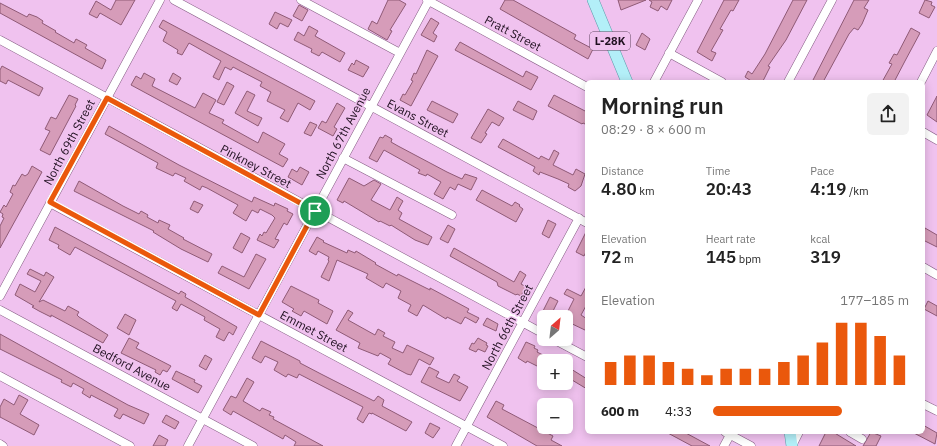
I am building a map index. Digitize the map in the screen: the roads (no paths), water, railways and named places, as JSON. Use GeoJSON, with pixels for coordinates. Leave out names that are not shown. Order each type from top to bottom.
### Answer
{"type":"FeatureCollection","features":[{"type":"Feature","properties":{"kind":"main road","name":"L-28K"},"geometry":{"type":"LineString","coordinates":[[593,0],[626,80]]}},
{"type":"Feature","properties":{"kind":"main road"},"geometry":{"type":"LineString","coordinates":[[790,434],[792,446]]}},
{"type":"Feature","properties":{"kind":"street","name":"North 69th Street"},"geometry":{"type":"LineString","coordinates":[[0,296],[160,0]]}},
{"type":"Feature","properties":{"kind":"street","name":"Evans Street"},"geometry":{"type":"LineString","coordinates":[[174,0],[585,222]]}},
{"type":"Feature","properties":{"kind":"street"},"geometry":{"type":"LineString","coordinates":[[301,0],[400,53]]}},
{"type":"Feature","properties":{"kind":"street","name":"North 67th Avenue"},"geometry":{"type":"LineString","coordinates":[[188,446],[428,0]]}},
{"type":"Feature","properties":{"kind":"street","name":"Pratt Street"},"geometry":{"type":"LineString","coordinates":[[428,0],[585,85]]}},
{"type":"Feature","properties":{"kind":"street"},"geometry":{"type":"LineString","coordinates":[[655,80],[698,0]]}},
{"type":"Feature","properties":{"kind":"street"},"geometry":{"type":"LineString","coordinates":[[789,80],[832,0]]}},
{"type":"Feature","properties":{"kind":"street","name":"Pinkney Street"},"geometry":{"type":"LineString","coordinates":[[0,40],[537,330]]}},
{"type":"Feature","properties":{"kind":"street"},"geometry":{"type":"LineString","coordinates":[[921,80],[937,51]]}},
{"type":"Feature","properties":{"kind":"street"},"geometry":{"type":"LineString","coordinates":[[669,53],[718,80]]}},
{"type":"Feature","properties":{"kind":"street"},"geometry":{"type":"LineString","coordinates":[[925,133],[937,140]]}},
{"type":"Feature","properties":{"kind":"street"},"geometry":{"type":"LineString","coordinates":[[343,158],[452,215]]}},
{"type":"Feature","properties":{"kind":"street","name":"Emmet Street"},"geometry":{"type":"LineString","coordinates":[[50,202],[503,446]]}},
{"type":"Feature","properties":{"kind":"street","name":"North 66th Street"},"geometry":{"type":"LineString","coordinates":[[456,446],[579,218]]}},
{"type":"Feature","properties":{"kind":"street"},"geometry":{"type":"LineString","coordinates":[[925,269],[937,275]]}},
{"type":"Feature","properties":{"kind":"street","name":"Bedford Avenue"},"geometry":{"type":"LineString","coordinates":[[0,310],[253,446]]}},
{"type":"Feature","properties":{"kind":"street"},"geometry":{"type":"LineString","coordinates":[[566,346],[585,356]]}},
{"type":"Feature","properties":{"kind":"street"},"geometry":{"type":"LineString","coordinates":[[0,376],[130,446]]}},
{"type":"Feature","properties":{"kind":"street"},"geometry":{"type":"LineString","coordinates":[[925,405],[937,411]]}},
{"type":"Feature","properties":{"kind":"street"},"geometry":{"type":"LineString","coordinates":[[724,446],[728,434]]}},
{"type":"Feature","properties":{"kind":"street"},"geometry":{"type":"LineString","coordinates":[[730,434],[751,446]]}},
{"type":"Feature","properties":{"kind":"street"},"geometry":{"type":"LineString","coordinates":[[792,446],[798,434]]}},
{"type":"Feature","properties":{"kind":"street"},"geometry":{"type":"LineString","coordinates":[[853,434],[862,439]]}},
{"type":"Feature","properties":{"kind":"street"},"geometry":{"type":"LineString","coordinates":[[0,444],[4,446]]}}]}
